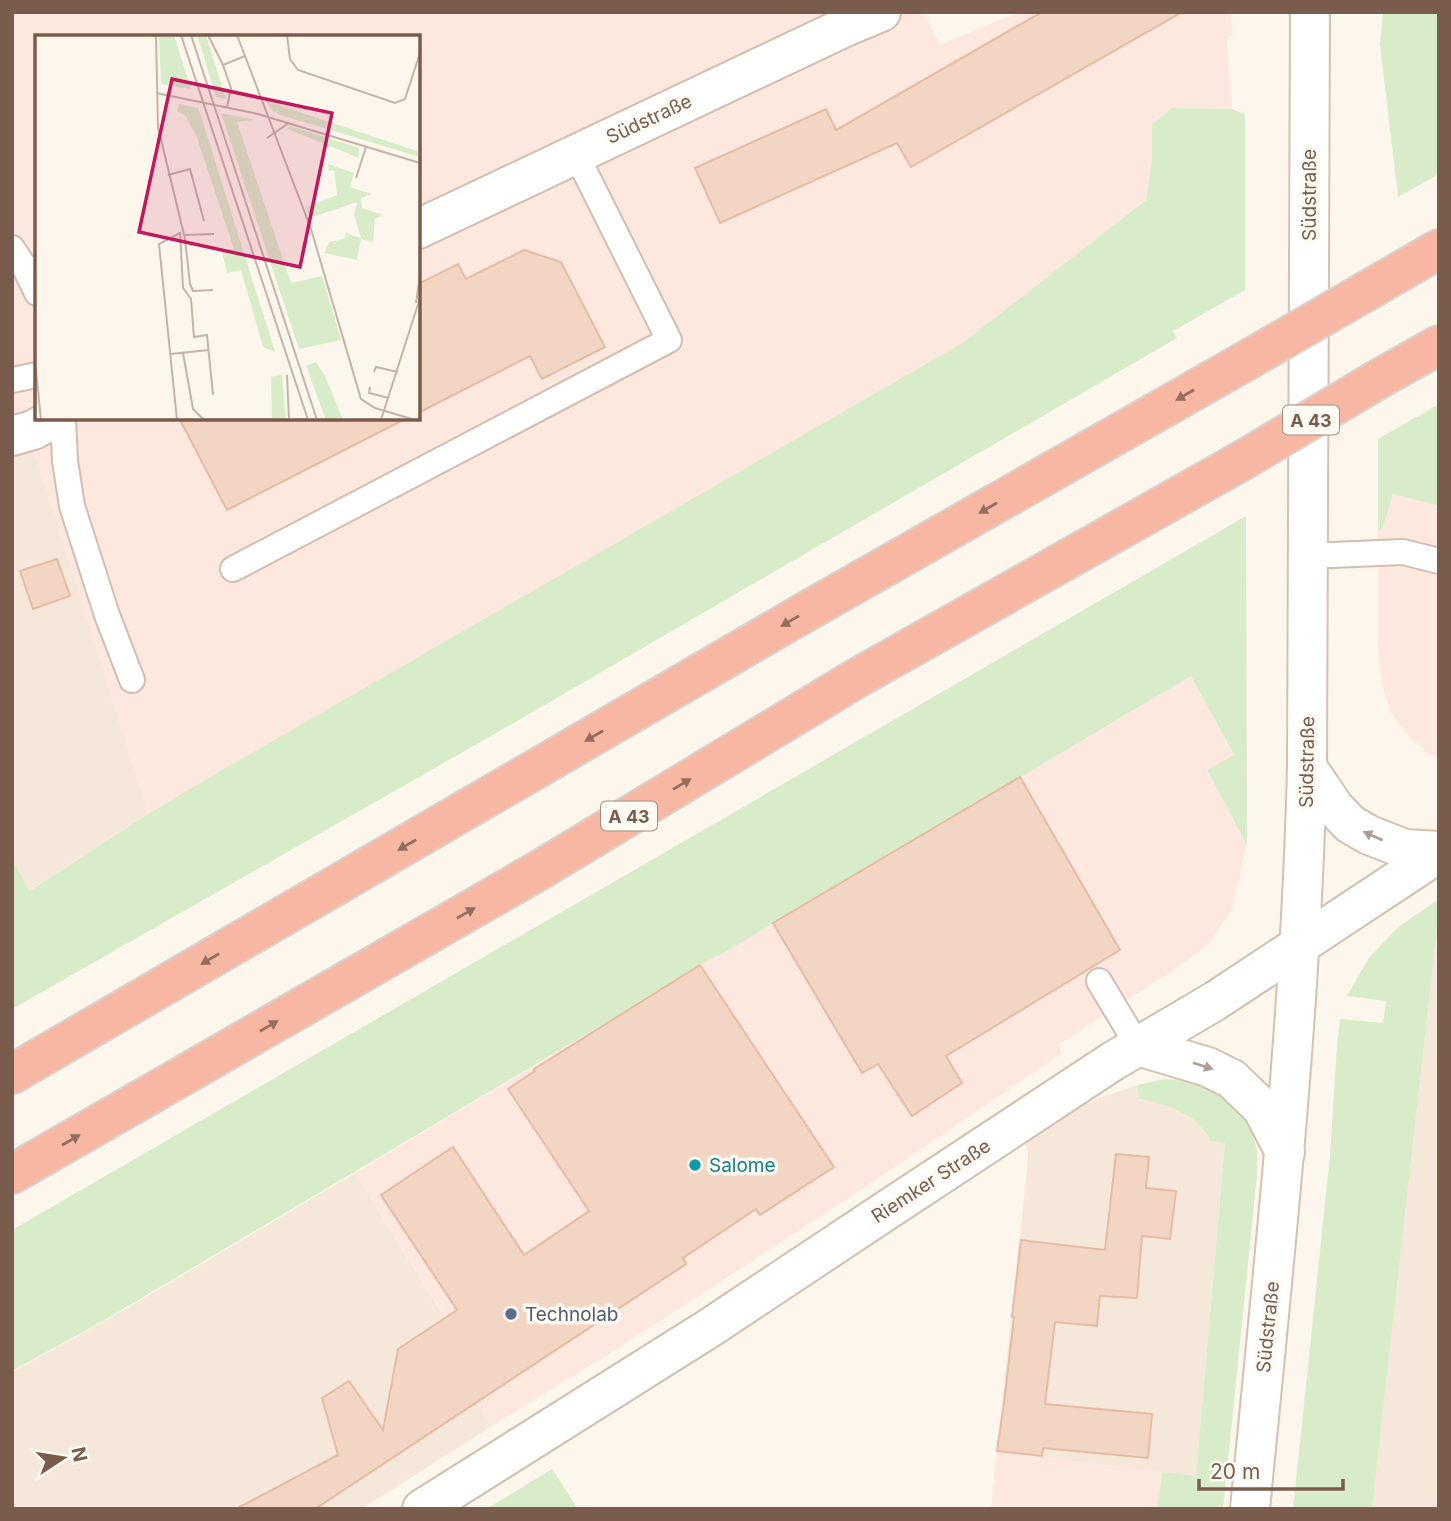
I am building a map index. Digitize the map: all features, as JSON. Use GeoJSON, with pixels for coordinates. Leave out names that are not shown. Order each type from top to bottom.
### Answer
{"type":"FeatureCollection","features":[{"type":"Feature","properties":{"kind":"highway"},"geometry":{"type":"LineString","coordinates":[[12,1074],[802,614],[1439,249]]}},
{"type":"Feature","properties":{"kind":"highway","name":"A 43"},"geometry":{"type":"LineString","coordinates":[[12,1174],[538,871],[857,678],[1245,459],[1439,345]]}},
{"type":"Feature","properties":{"kind":"street","name":"Südstraße"},"geometry":{"type":"LineString","coordinates":[[420,228],[881,12]]}},
{"type":"Feature","properties":{"kind":"street","name":"Südstraße"},"geometry":{"type":"LineString","coordinates":[[1250,1509],[1285,1152],[1300,946],[1307,767],[1310,12]]}},
{"type":"Feature","properties":{"kind":"street"},"geometry":{"type":"LineString","coordinates":[[12,436],[33,430],[51,420]]}},
{"type":"Feature","properties":{"kind":"street"},"geometry":{"type":"LineString","coordinates":[[1307,767],[1334,807],[1350,824],[1369,835],[1405,849],[1439,852]]}},
{"type":"Feature","properties":{"kind":"street","name":"Riemker Straße"},"geometry":{"type":"LineString","coordinates":[[422,1509],[711,1327],[1138,1046],[1215,1001],[1300,946],[1439,852]]}},
{"type":"Feature","properties":{"kind":"street"},"geometry":{"type":"LineString","coordinates":[[1138,1046],[1208,1067],[1232,1079],[1262,1108],[1285,1152]]}},
{"type":"Feature","properties":{"kind":"lane"},"geometry":{"type":"LineString","coordinates":[[233,569],[669,340],[576,154]]}},
{"type":"Feature","properties":{"kind":"lane"},"geometry":{"type":"LineString","coordinates":[[12,248],[35,289]]}},
{"type":"Feature","properties":{"kind":"lane"},"geometry":{"type":"LineString","coordinates":[[12,380],[35,375]]}},
{"type":"Feature","properties":{"kind":"lane"},"geometry":{"type":"LineString","coordinates":[[64,420],[65,461],[72,506],[107,615],[132,680]]}},
{"type":"Feature","properties":{"kind":"lane"},"geometry":{"type":"LineString","coordinates":[[1308,555],[1403,552],[1439,561]]}},
{"type":"Feature","properties":{"kind":"lane"},"geometry":{"type":"LineString","coordinates":[[1099,981],[1138,1046]]}},
{"type":"Feature","properties":{"kind":"shaded area"},"geometry":{"type":"Polygon","coordinates":[[[12,12],[923,12],[940,45],[1024,12],[1231,12],[1233,35],[1227,39],[1232,109],[1171,108],[1152,124],[1152,159],[1146,200],[964,342],[148,814],[34,451],[12,459],[12,12]]]}},
{"type":"Feature","properties":{"kind":"shaded area"},"geometry":{"type":"Polygon","coordinates":[[[34,451],[95,636],[148,814],[28,891],[12,859],[12,458],[34,451]]]}},
{"type":"Feature","properties":{"kind":"shaded area"},"geometry":{"type":"Polygon","coordinates":[[[1393,494],[1439,506],[1439,757],[1431,755],[1408,736],[1391,713],[1381,680],[1378,652],[1378,531],[1382,530],[1393,494]]]}},
{"type":"Feature","properties":{"kind":"shaded area"},"geometry":{"type":"Polygon","coordinates":[[[1191,676],[1234,756],[1207,770],[1247,845],[1232,908],[1212,940],[1184,963],[1058,1045],[1062,1053],[870,1184],[623,1345],[492,1426],[428,1329],[445,1317],[355,1173],[716,955],[1191,676]]]}},
{"type":"Feature","properties":{"kind":"shaded area"},"geometry":{"type":"Polygon","coordinates":[[[1439,911],[1439,1509],[1372,1509],[1392,1330],[1439,911]]]}},
{"type":"Feature","properties":{"kind":"shaded area"},"geometry":{"type":"Polygon","coordinates":[[[1137,1085],[1139,1099],[1179,1111],[1198,1124],[1211,1141],[1225,1142],[1196,1477],[997,1451],[1027,1169],[1028,1152],[1025,1142],[1076,1109],[1137,1085]]]}},
{"type":"Feature","properties":{"kind":"shaded area"},"geometry":{"type":"Polygon","coordinates":[[[355,1173],[445,1318],[429,1329],[492,1426],[361,1509],[12,1509],[12,1372],[122,1311],[355,1173]]]}},
{"type":"Feature","properties":{"kind":"shaded area"},"geometry":{"type":"Polygon","coordinates":[[[997,1451],[1162,1472],[1157,1509],[991,1509],[997,1451]]]}},
{"type":"Feature","properties":{"kind":"green space"},"geometry":{"type":"Polygon","coordinates":[[[1383,12],[1439,12],[1439,174],[1398,197],[1380,44],[1383,12]]]}},
{"type":"Feature","properties":{"kind":"green space"},"geometry":{"type":"Polygon","coordinates":[[[1171,108],[1232,109],[1245,114],[1245,290],[1173,331],[1177,338],[491,736],[12,1009],[12,859],[29,891],[212,776],[964,342],[1146,200],[1152,159],[1152,124],[1171,108]]]}},
{"type":"Feature","properties":{"kind":"green space"},"geometry":{"type":"Polygon","coordinates":[[[1439,404],[1439,506],[1393,494],[1382,530],[1378,531],[1378,439],[1439,404]]]}},
{"type":"Feature","properties":{"kind":"green space"},"geometry":{"type":"Polygon","coordinates":[[[1246,516],[1247,845],[1207,770],[1234,755],[1191,676],[108,1318],[12,1371],[12,1230],[1246,516]]]}},
{"type":"Feature","properties":{"kind":"green space"},"geometry":{"type":"Polygon","coordinates":[[[1439,899],[1372,1509],[1293,1509],[1330,1156],[1340,1019],[1383,1023],[1386,1001],[1347,996],[1368,959],[1398,927],[1439,899]]]}},
{"type":"Feature","properties":{"kind":"green space"},"geometry":{"type":"Polygon","coordinates":[[[1165,1079],[1194,1081],[1226,1097],[1250,1123],[1257,1150],[1257,1176],[1223,1509],[1157,1509],[1162,1472],[1196,1476],[1225,1143],[1211,1141],[1197,1123],[1177,1110],[1139,1099],[1137,1085],[1165,1079]]]}},
{"type":"Feature","properties":{"kind":"green space"},"geometry":{"type":"Polygon","coordinates":[[[552,1469],[578,1509],[486,1509],[552,1469]]]}},
{"type":"Feature","properties":{"kind":"building"},"geometry":{"type":"Polygon","coordinates":[[[1042,12],[1182,12],[911,167],[897,143],[720,223],[695,168],[826,109],[836,130],[1042,12]]]}},
{"type":"Feature","properties":{"kind":"building"},"geometry":{"type":"Polygon","coordinates":[[[524,250],[561,262],[605,347],[542,379],[530,356],[420,412],[420,283],[458,264],[466,279],[524,250]]]}},
{"type":"Feature","properties":{"kind":"building"},"geometry":{"type":"Polygon","coordinates":[[[180,420],[403,420],[227,510],[180,420]]]}},
{"type":"Feature","properties":{"kind":"building"},"geometry":{"type":"Polygon","coordinates":[[[57,559],[70,596],[33,609],[20,571],[57,559]]]}},
{"type":"Feature","properties":{"kind":"building"},"geometry":{"type":"Polygon","coordinates":[[[1020,777],[1120,950],[946,1056],[962,1083],[912,1116],[878,1064],[862,1073],[773,923],[1020,777]]]}},
{"type":"Feature","properties":{"kind":"building"},"geometry":{"type":"Polygon","coordinates":[[[700,965],[834,1167],[760,1215],[756,1209],[683,1258],[686,1264],[315,1509],[236,1509],[338,1455],[322,1398],[349,1381],[383,1430],[398,1349],[457,1310],[381,1195],[453,1147],[524,1255],[589,1211],[508,1089],[535,1071],[534,1069],[700,965]]]}},
{"type":"Feature","properties":{"kind":"building"},"geometry":{"type":"Polygon","coordinates":[[[1116,1154],[1149,1157],[1146,1188],[1176,1191],[1170,1239],[1142,1236],[1137,1298],[1100,1296],[1097,1326],[1055,1322],[1045,1404],[1152,1414],[1148,1458],[1043,1448],[1042,1456],[997,1451],[1021,1240],[1105,1250],[1116,1154]]]}},
{"type":"Feature","properties":{"kind":"place","name":"Salome"},"geometry":{"type":"Point","coordinates":[695,1165]}},
{"type":"Feature","properties":{"kind":"place","name":"Technolab"},"geometry":{"type":"Point","coordinates":[511,1314]}}]}
